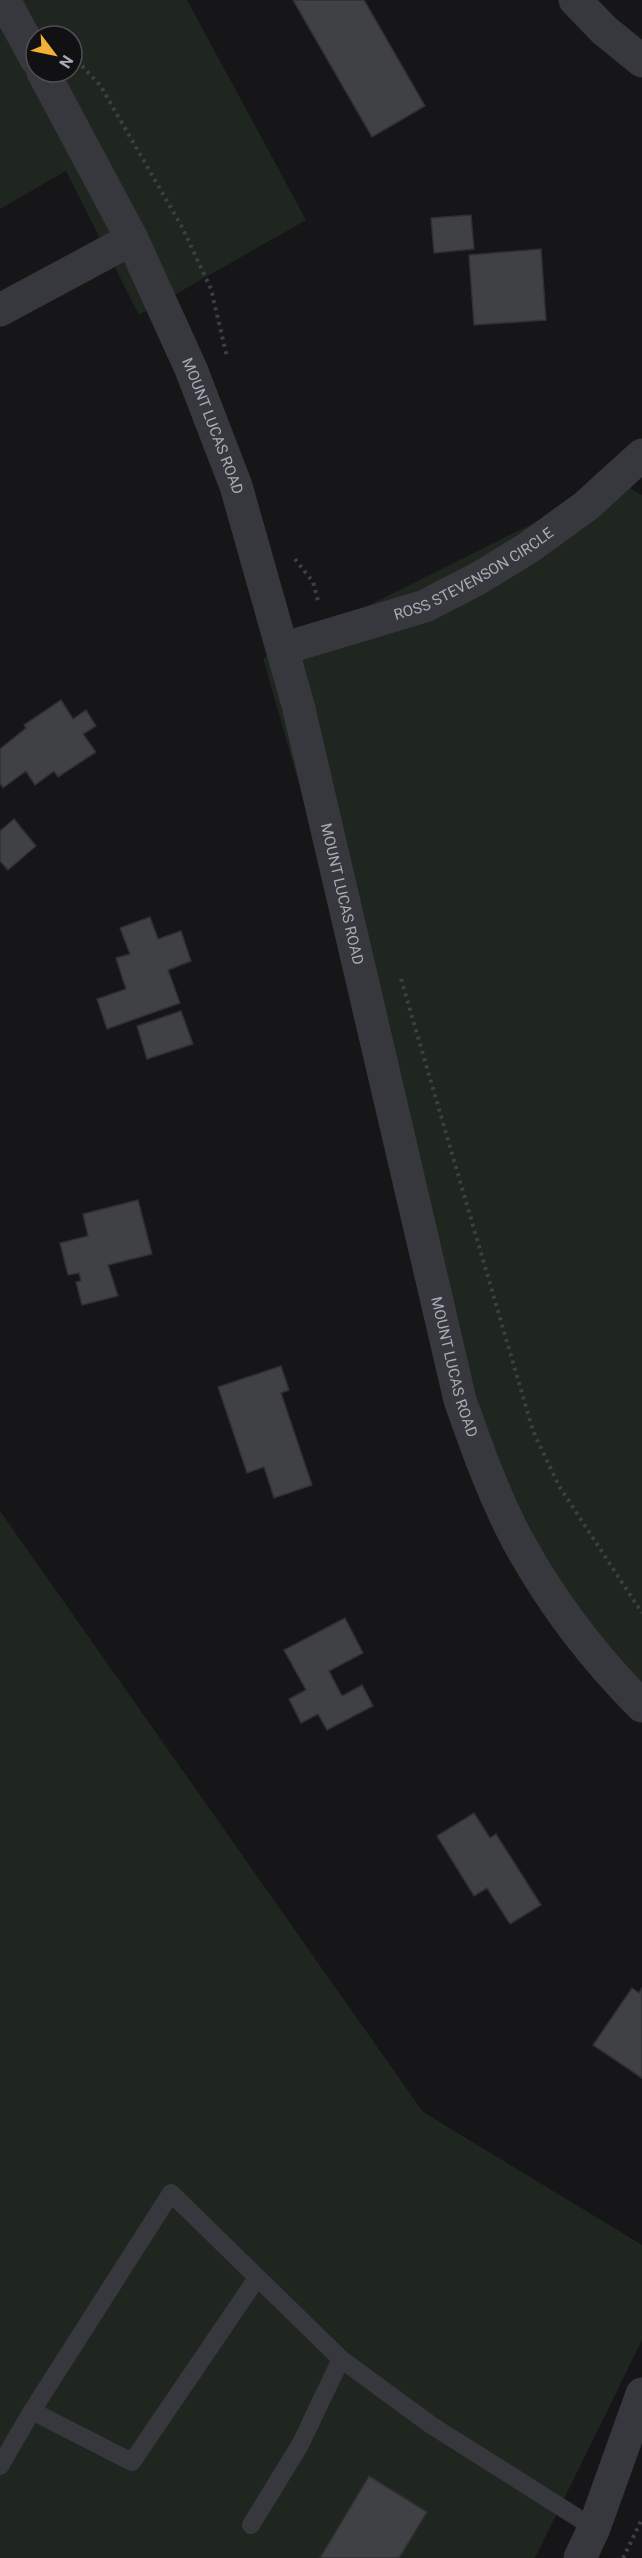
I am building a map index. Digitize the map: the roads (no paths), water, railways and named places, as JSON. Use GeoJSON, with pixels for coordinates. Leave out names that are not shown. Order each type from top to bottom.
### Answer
{"type":"FeatureCollection","features":[{"type":"Feature","properties":{"kind":"street"},"geometry":{"type":"LineString","coordinates":[[4,0],[24,36]]}},
{"type":"Feature","properties":{"kind":"street"},"geometry":{"type":"LineString","coordinates":[[575,0],[604,30],[642,61]]}},
{"type":"Feature","properties":{"kind":"street","name":"MOUNT LUCAS ROAD"},"geometry":{"type":"LineString","coordinates":[[50,84],[132,238],[191,369],[236,486],[298,705],[460,1400],[486,1473],[519,1543],[568,1620],[616,1680],[642,1706]]}},
{"type":"Feature","properties":{"kind":"street"},"geometry":{"type":"LineString","coordinates":[[0,310],[132,238]]}},
{"type":"Feature","properties":{"kind":"street","name":"ROSS STEVENSON CIRCLE"},"geometry":{"type":"LineString","coordinates":[[282,650],[425,606],[479,578],[528,548],[586,506],[642,455]]}},
{"type":"Feature","properties":{"kind":"street"},"geometry":{"type":"LineString","coordinates":[[580,2558],[594,2528],[642,2394]]}},
{"type":"Feature","properties":{"kind":"lane"},"geometry":{"type":"LineString","coordinates":[[0,2466],[32,2411],[171,2193],[341,2359],[431,2425],[594,2528]]}},
{"type":"Feature","properties":{"kind":"lane"},"geometry":{"type":"LineString","coordinates":[[32,2411],[132,2462],[257,2278]]}},
{"type":"Feature","properties":{"kind":"lane"},"geometry":{"type":"LineString","coordinates":[[251,2525],[300,2445],[341,2359]]}}]}
